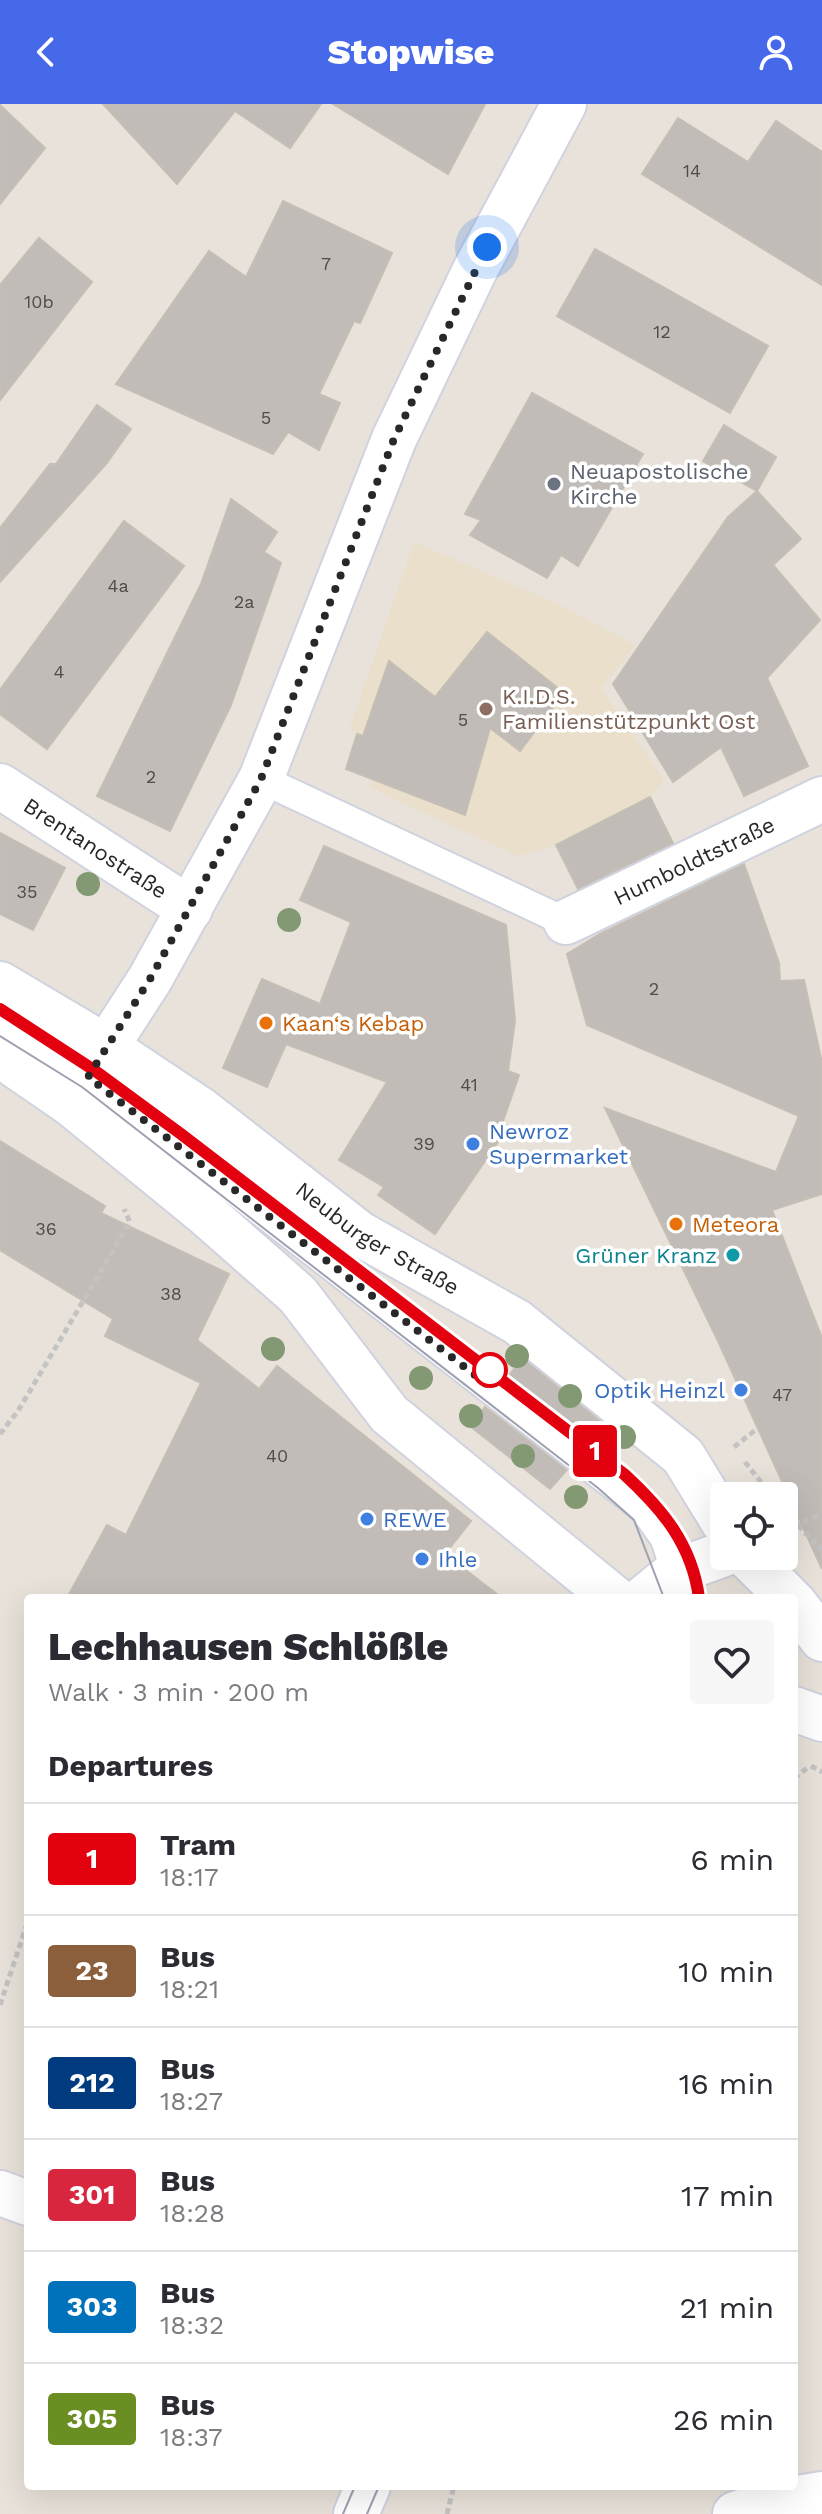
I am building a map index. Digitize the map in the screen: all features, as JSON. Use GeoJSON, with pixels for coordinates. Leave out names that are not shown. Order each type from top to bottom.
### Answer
{"type":"FeatureCollection","features":[{"type":"Feature","properties":{"kind":"street"},"geometry":{"type":"LineString","coordinates":[[89,1076],[190,909],[261,779],[394,439],[475,270],[564,104]]}},
{"type":"Feature","properties":{"kind":"street","name":"Brentanostraße"},"geometry":{"type":"LineString","coordinates":[[0,786],[190,909]]}},
{"type":"Feature","properties":{"kind":"street","name":"Humboldtstraße"},"geometry":{"type":"LineString","coordinates":[[566,922],[822,799]]}},
{"type":"Feature","properties":{"kind":"street","name":"Neuburger Straße"},"geometry":{"type":"LineString","coordinates":[[0,984],[89,1076],[206,1214],[298,1295],[389,1414],[609,1594]]}},
{"type":"Feature","properties":{"kind":"street","name":"Neuburger Straße"},"geometry":{"type":"LineString","coordinates":[[0,1055],[89,1076],[201,1110],[360,1234],[517,1322],[683,1456],[710,1500]]}},
{"type":"Feature","properties":{"kind":"street"},"geometry":{"type":"LineString","coordinates":[[668,1589],[710,1563]]}},
{"type":"Feature","properties":{"kind":"street"},"geometry":{"type":"LineString","coordinates":[[745,1570],[746,1594]]}},
{"type":"Feature","properties":{"kind":"street"},"geometry":{"type":"LineString","coordinates":[[759,1570],[785,1594]]}},
{"type":"Feature","properties":{"kind":"street"},"geometry":{"type":"LineString","coordinates":[[798,1608],[822,1639]]}},
{"type":"Feature","properties":{"kind":"street"},"geometry":{"type":"LineString","coordinates":[[798,1710],[822,1719]]}},
{"type":"Feature","properties":{"kind":"street"},"geometry":{"type":"LineString","coordinates":[[0,2193],[24,2202]]}},
{"type":"Feature","properties":{"kind":"street"},"geometry":{"type":"LineString","coordinates":[[356,2514],[366,2490]]}},
{"type":"Feature","properties":{"kind":"street"},"geometry":{"type":"LineString","coordinates":[[735,2514],[773,2502],[822,2494]]}},
{"type":"Feature","properties":{"kind":"lane"},"geometry":{"type":"LineString","coordinates":[[261,779],[566,922]]}},
{"type":"Feature","properties":{"kind":"lane"},"geometry":{"type":"LineString","coordinates":[[0,1021],[89,1076],[643,1508],[665,1539],[668,1589]]}},
{"type":"Feature","properties":{"kind":"path"},"geometry":{"type":"LineString","coordinates":[[0,1434],[18,1411],[130,1222],[120,1202]]}},
{"type":"Feature","properties":{"kind":"path"},"geometry":{"type":"LineString","coordinates":[[734,1447],[758,1428]]}},
{"type":"Feature","properties":{"kind":"path"},"geometry":{"type":"LineString","coordinates":[[798,1525],[822,1514]]}},
{"type":"Feature","properties":{"kind":"path"},"geometry":{"type":"LineString","coordinates":[[798,1529],[822,1550]]}},
{"type":"Feature","properties":{"kind":"path"},"geometry":{"type":"LineString","coordinates":[[798,1775],[810,1766],[822,1772]]}},
{"type":"Feature","properties":{"kind":"path"},"geometry":{"type":"LineString","coordinates":[[0,2005],[24,1933]]}},
{"type":"Feature","properties":{"kind":"path"},"geometry":{"type":"LineString","coordinates":[[447,2514],[453,2490]]}},
{"type":"Feature","properties":{"kind":"shaded area","name":"K.I.D.S. Familienstützpunkt Ost"},"geometry":{"type":"Polygon","coordinates":[[[414,542],[560,605],[636,645],[601,688],[664,780],[650,797],[556,845],[518,856],[370,788],[384,743],[349,730],[414,542]]]}},
{"type":"Feature","properties":{"kind":"building"},"geometry":{"type":"Polygon","coordinates":[[[103,104],[321,104],[290,148],[235,111],[177,184],[103,104]]]}},
{"type":"Feature","properties":{"kind":"building"},"geometry":{"type":"Polygon","coordinates":[[[333,104],[485,104],[448,174],[333,104]]]}},
{"type":"Feature","properties":{"kind":"building"},"geometry":{"type":"Polygon","coordinates":[[[0,105],[45,148],[0,204],[0,105]]]}},
{"type":"Feature","properties":{"kind":"building"},"geometry":{"type":"Polygon","coordinates":[[[678,118],[748,162],[776,121],[822,152],[822,285],[642,174],[678,118]]]}},
{"type":"Feature","properties":{"kind":"building"},"geometry":{"type":"Polygon","coordinates":[[[283,201],[392,253],[360,323],[354,321],[319,394],[340,403],[319,450],[288,432],[273,454],[116,384],[209,251],[246,277],[283,201]]]}},
{"type":"Feature","properties":{"kind":"building"},"geometry":{"type":"Polygon","coordinates":[[[39,238],[92,282],[0,400],[0,285],[39,238]]]}},
{"type":"Feature","properties":{"kind":"building"},"geometry":{"type":"Polygon","coordinates":[[[595,249],[768,346],[730,413],[557,316],[595,249]]]}},
{"type":"Feature","properties":{"kind":"building","name":"Neuapostolische Kirche"},"geometry":{"type":"Polygon","coordinates":[[[532,393],[643,454],[578,566],[561,555],[547,578],[470,535],[481,520],[465,514],[532,393]]]}},
{"type":"Feature","properties":{"kind":"building"},"geometry":{"type":"Polygon","coordinates":[[[97,405],[131,429],[106,464],[0,582],[0,528],[50,464],[56,464],[97,405]]]}},
{"type":"Feature","properties":{"kind":"building"},"geometry":{"type":"Polygon","coordinates":[[[724,425],[776,457],[757,491],[703,461],[724,425]]]}},
{"type":"Feature","properties":{"kind":"building"},"geometry":{"type":"Polygon","coordinates":[[[757,491],[801,539],[773,565],[820,620],[767,678],[808,766],[744,796],[721,747],[673,782],[613,684],[728,517],[757,491]]]}},
{"type":"Feature","properties":{"kind":"building"},"geometry":{"type":"Polygon","coordinates":[[[231,499],[277,532],[264,552],[281,563],[231,705],[170,831],[97,796],[201,584],[231,499]]]}},
{"type":"Feature","properties":{"kind":"building"},"geometry":{"type":"Polygon","coordinates":[[[124,521],[184,566],[47,749],[0,714],[0,690],[124,521]]]}},
{"type":"Feature","properties":{"kind":"building"},"geometry":{"type":"Polygon","coordinates":[[[487,632],[564,693],[520,751],[490,728],[465,815],[346,769],[357,734],[363,736],[389,661],[435,697],[487,632]]]}},
{"type":"Feature","properties":{"kind":"building"},"geometry":{"type":"Polygon","coordinates":[[[650,797],[673,843],[578,889],[556,845],[650,797]]]}},
{"type":"Feature","properties":{"kind":"building"},"geometry":{"type":"Polygon","coordinates":[[[0,833],[65,868],[33,930],[0,914],[0,833]]]}},
{"type":"Feature","properties":{"kind":"building"},"geometry":{"type":"Polygon","coordinates":[[[324,846],[506,925],[515,1021],[508,1071],[519,1075],[502,1124],[509,1126],[435,1234],[378,1195],[384,1187],[339,1160],[387,1082],[286,1044],[267,1087],[223,1068],[262,979],[320,1004],[351,922],[300,900],[324,846]]]}},
{"type":"Feature","properties":{"kind":"building"},"geometry":{"type":"Polygon","coordinates":[[[744,864],[779,963],[780,981],[804,980],[822,1063],[822,1194],[772,1210],[822,1338],[822,1569],[798,1516],[798,1482],[782,1482],[605,1108],[776,1172],[799,1116],[587,1025],[567,954],[600,934],[744,864]]]}},
{"type":"Feature","properties":{"kind":"building"},"geometry":{"type":"Polygon","coordinates":[[[0,1141],[105,1206],[101,1213],[229,1274],[197,1340],[259,1389],[277,1366],[471,1521],[445,1554],[497,1594],[69,1594],[107,1525],[126,1535],[201,1383],[105,1336],[113,1319],[0,1250],[0,1141]]]}},
{"type":"Feature","properties":{"kind":"building"},"geometry":{"type":"Polygon","coordinates":[[[522,1358],[606,1426],[590,1445],[506,1380],[522,1358]]]}},
{"type":"Feature","properties":{"kind":"building"},"geometry":{"type":"Polygon","coordinates":[[[485,1407],[567,1470],[550,1489],[470,1426],[485,1407]]]}},
{"type":"Feature","properties":{"kind":"tram line"},"geometry":{"type":"LineString","coordinates":[[0,1009],[94,1070],[181,1134],[624,1474],[673,1529],[689,1561],[698,1594]]}},
{"type":"Feature","properties":{"kind":"tram line","name":"1"},"geometry":{"type":"LineString","coordinates":[[0,1009],[94,1070],[181,1134],[624,1474],[669,1520],[685,1546],[698,1594]]}},
{"type":"Feature","properties":{"kind":"tram line"},"geometry":{"type":"LineString","coordinates":[[0,1036],[82,1087],[598,1488],[634,1520],[662,1594]]}},
{"type":"Feature","properties":{"kind":"tram line"},"geometry":{"type":"LineString","coordinates":[[343,2514],[353,2490]]}},
{"type":"Feature","properties":{"kind":"tram line"},"geometry":{"type":"LineString","coordinates":[[367,2514],[377,2490]]}},
{"type":"Feature","properties":{"kind":"place","name":"Neuapostolische Kirche"},"geometry":{"type":"Point","coordinates":[554,484]}},
{"type":"Feature","properties":{"kind":"place","name":"K.I.D.S. Familienstützpunkt Ost"},"geometry":{"type":"Point","coordinates":[486,709]}},
{"type":"Feature","properties":{"kind":"place","name":"Kaan‘s Kebap"},"geometry":{"type":"Point","coordinates":[266,1023]}},
{"type":"Feature","properties":{"kind":"place","name":"Newroz Supermarket"},"geometry":{"type":"Point","coordinates":[473,1144]}},
{"type":"Feature","properties":{"kind":"place","name":"Meteora"},"geometry":{"type":"Point","coordinates":[676,1224]}},
{"type":"Feature","properties":{"kind":"place","name":"Grüner Kranz"},"geometry":{"type":"Point","coordinates":[733,1255]}},
{"type":"Feature","properties":{"kind":"place","name":"Optik Heinzl"},"geometry":{"type":"Point","coordinates":[741,1390]}},
{"type":"Feature","properties":{"kind":"place","name":"REWE"},"geometry":{"type":"Point","coordinates":[367,1519]}},
{"type":"Feature","properties":{"kind":"place","name":"Ihle"},"geometry":{"type":"Point","coordinates":[422,1559]}},
{"type":"Feature","properties":{"kind":"route"},"geometry":{"type":"LineString","coordinates":[[487,247],[394,439],[261,779],[150,979],[88,1077],[488,1385],[490,1370]]}}]}
